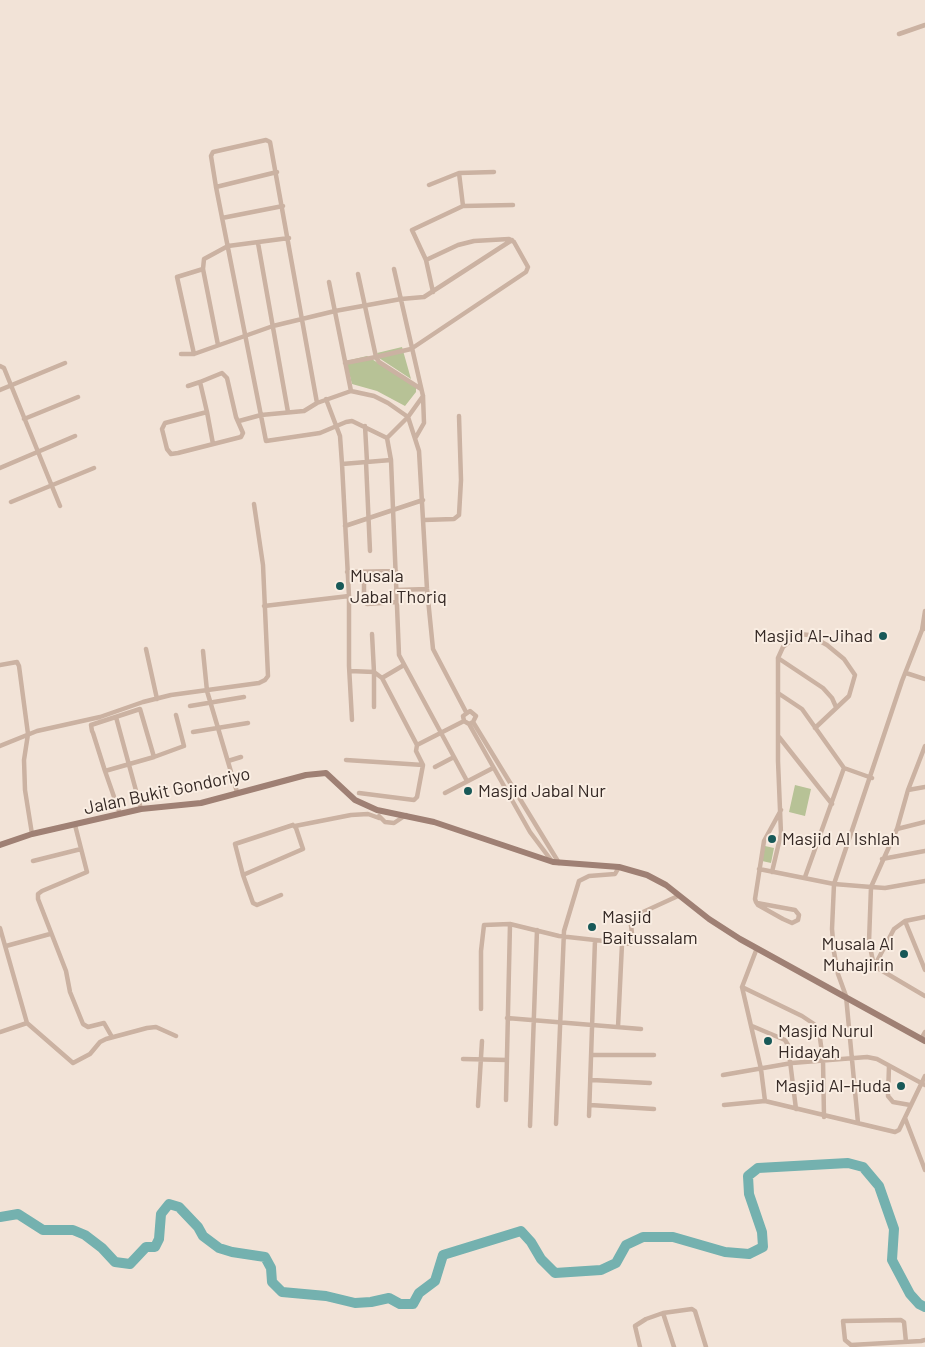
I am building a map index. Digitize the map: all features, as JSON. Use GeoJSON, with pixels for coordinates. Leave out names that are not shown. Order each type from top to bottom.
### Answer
{"type":"FeatureCollection","features":[{"type":"Feature","properties":{"kind":"street"},"geometry":{"type":"LineString","coordinates":[[899,34],[925,25]]}},
{"type":"Feature","properties":{"kind":"street"},"geometry":{"type":"LineString","coordinates":[[317,403],[304,319],[277,172],[269,140],[212,154],[216,187],[266,441],[320,433],[346,422],[365,426],[387,438],[392,460],[396,602],[399,618],[400,655],[467,781]]}},
{"type":"Feature","properties":{"kind":"street"},"geometry":{"type":"LineString","coordinates":[[216,187],[277,172]]}},
{"type":"Feature","properties":{"kind":"street"},"geometry":{"type":"LineString","coordinates":[[428,185],[459,173],[494,172]]}},
{"type":"Feature","properties":{"kind":"street"},"geometry":{"type":"LineString","coordinates":[[459,173],[463,206]]}},
{"type":"Feature","properties":{"kind":"street"},"geometry":{"type":"LineString","coordinates":[[433,292],[426,260],[412,230],[463,206],[513,205]]}},
{"type":"Feature","properties":{"kind":"street"},"geometry":{"type":"LineString","coordinates":[[222,218],[283,206]]}},
{"type":"Feature","properties":{"kind":"street"},"geometry":{"type":"LineString","coordinates":[[218,345],[203,269],[204,259],[228,246],[289,238]]}},
{"type":"Feature","properties":{"kind":"street"},"geometry":{"type":"LineString","coordinates":[[426,260],[458,245],[474,241],[512,240]]}},
{"type":"Feature","properties":{"kind":"street"},"geometry":{"type":"LineString","coordinates":[[181,354],[194,354],[273,326],[335,311],[401,299],[424,297],[512,240]]}},
{"type":"Feature","properties":{"kind":"street"},"geometry":{"type":"LineString","coordinates":[[345,363],[411,349],[526,272],[526,261],[512,240]]}},
{"type":"Feature","properties":{"kind":"street"},"geometry":{"type":"LineString","coordinates":[[258,243],[288,412]]}},
{"type":"Feature","properties":{"kind":"street"},"geometry":{"type":"LineString","coordinates":[[194,354],[176,278],[203,269]]}},
{"type":"Feature","properties":{"kind":"street"},"geometry":{"type":"LineString","coordinates":[[394,269],[423,396],[424,423],[416,437]]}},
{"type":"Feature","properties":{"kind":"street"},"geometry":{"type":"LineString","coordinates":[[358,274],[376,357],[379,362],[421,389]]}},
{"type":"Feature","properties":{"kind":"street"},"geometry":{"type":"LineString","coordinates":[[329,282],[351,391]]}},
{"type":"Feature","properties":{"kind":"street"},"geometry":{"type":"LineString","coordinates":[[0,390],[65,363]]}},
{"type":"Feature","properties":{"kind":"street"},"geometry":{"type":"LineString","coordinates":[[0,366],[4,368],[60,506]]}},
{"type":"Feature","properties":{"kind":"street"},"geometry":{"type":"LineString","coordinates":[[188,386],[224,374],[236,417],[243,433],[241,437],[171,454],[167,449],[162,429],[165,424],[207,412]]}},
{"type":"Feature","properties":{"kind":"street"},"geometry":{"type":"LineString","coordinates":[[200,382],[213,444]]}},
{"type":"Feature","properties":{"kind":"street"},"geometry":{"type":"LineString","coordinates":[[239,421],[261,415],[304,411],[326,399],[351,391],[374,396],[408,417],[416,437],[423,500],[427,589],[433,649],[466,712]]}},
{"type":"Feature","properties":{"kind":"street"},"geometry":{"type":"LineString","coordinates":[[387,438],[408,417],[423,396]]}},
{"type":"Feature","properties":{"kind":"street"},"geometry":{"type":"LineString","coordinates":[[24,419],[78,397]]}},
{"type":"Feature","properties":{"kind":"street"},"geometry":{"type":"LineString","coordinates":[[326,399],[337,427],[342,464],[349,596],[352,720]]}},
{"type":"Feature","properties":{"kind":"street"},"geometry":{"type":"LineString","coordinates":[[424,520],[454,519],[459,515],[461,480],[459,416]]}},
{"type":"Feature","properties":{"kind":"street"},"geometry":{"type":"LineString","coordinates":[[365,426],[370,551]]}},
{"type":"Feature","properties":{"kind":"street"},"geometry":{"type":"LineString","coordinates":[[0,468],[74,436]]}},
{"type":"Feature","properties":{"kind":"street"},"geometry":{"type":"LineString","coordinates":[[342,464],[392,460]]}},
{"type":"Feature","properties":{"kind":"street"},"geometry":{"type":"LineString","coordinates":[[11,502],[94,468]]}},
{"type":"Feature","properties":{"kind":"street"},"geometry":{"type":"LineString","coordinates":[[345,526],[423,500]]}},
{"type":"Feature","properties":{"kind":"street"},"geometry":{"type":"LineString","coordinates":[[0,746],[28,734],[100,717],[157,699],[259,683],[266,680],[268,676],[263,565],[254,504]]}},
{"type":"Feature","properties":{"kind":"street"},"geometry":{"type":"LineString","coordinates":[[347,572],[364,574],[396,571]]}},
{"type":"Feature","properties":{"kind":"street"},"geometry":{"type":"LineString","coordinates":[[364,574],[364,602],[367,604],[396,602]]}},
{"type":"Feature","properties":{"kind":"street"},"geometry":{"type":"LineString","coordinates":[[396,590],[427,589]]}},
{"type":"Feature","properties":{"kind":"street"},"geometry":{"type":"LineString","coordinates":[[264,606],[349,596]]}},
{"type":"Feature","properties":{"kind":"street"},"geometry":{"type":"LineString","coordinates":[[858,1124],[846,996],[838,974],[834,952],[832,930],[834,884],[872,778],[906,673],[923,629],[925,611]]}},
{"type":"Feature","properties":{"kind":"street"},"geometry":{"type":"LineString","coordinates":[[372,634],[374,707]]}},
{"type":"Feature","properties":{"kind":"street"},"geometry":{"type":"LineString","coordinates":[[772,872],[780,840],[782,809],[778,761],[778,658],[781,650],[799,634],[809,635],[827,645],[853,670],[855,675],[849,696],[815,728]]}},
{"type":"Feature","properties":{"kind":"street"},"geometry":{"type":"LineString","coordinates":[[146,649],[157,699]]}},
{"type":"Feature","properties":{"kind":"street"},"geometry":{"type":"LineString","coordinates":[[203,651],[207,691],[237,792]]}},
{"type":"Feature","properties":{"kind":"street"},"geometry":{"type":"LineString","coordinates":[[778,658],[823,688],[832,698],[836,707]]}},
{"type":"Feature","properties":{"kind":"street"},"geometry":{"type":"LineString","coordinates":[[0,665],[18,662],[19,666],[28,734],[24,760],[25,790],[32,834]]}},
{"type":"Feature","properties":{"kind":"street"},"geometry":{"type":"LineString","coordinates":[[382,678],[404,665]]}},
{"type":"Feature","properties":{"kind":"street"},"geometry":{"type":"LineString","coordinates":[[350,672],[374,672],[382,678],[417,745],[416,751],[422,765],[417,797],[414,800],[359,793]]}},
{"type":"Feature","properties":{"kind":"street"},"geometry":{"type":"LineString","coordinates":[[906,673],[925,679]]}},
{"type":"Feature","properties":{"kind":"street"},"geometry":{"type":"LineString","coordinates":[[778,693],[796,703],[844,768],[872,778]]}},
{"type":"Feature","properties":{"kind":"street"},"geometry":{"type":"LineString","coordinates":[[190,706],[244,697]]}},
{"type":"Feature","properties":{"kind":"street"},"geometry":{"type":"LineString","coordinates":[[120,814],[91,725],[140,709],[154,757]]}},
{"type":"Feature","properties":{"kind":"street"},"geometry":{"type":"LineString","coordinates":[[466,712],[463,716],[469,722],[556,863]]}},
{"type":"Feature","properties":{"kind":"street"},"geometry":{"type":"LineString","coordinates":[[417,745],[469,722],[474,713],[466,712]]}},
{"type":"Feature","properties":{"kind":"street"},"geometry":{"type":"LineString","coordinates":[[105,770],[154,757],[184,746],[176,715]]}},
{"type":"Feature","properties":{"kind":"street"},"geometry":{"type":"LineString","coordinates":[[116,717],[141,809]]}},
{"type":"Feature","properties":{"kind":"street"},"geometry":{"type":"LineString","coordinates":[[469,722],[530,832],[556,863]]}},
{"type":"Feature","properties":{"kind":"street"},"geometry":{"type":"LineString","coordinates":[[193,732],[248,723]]}},
{"type":"Feature","properties":{"kind":"street"},"geometry":{"type":"LineString","coordinates":[[778,737],[832,804]]}},
{"type":"Feature","properties":{"kind":"street"},"geometry":{"type":"LineString","coordinates":[[925,746],[908,790],[897,828],[871,887],[869,942],[874,966],[925,996]]}},
{"type":"Feature","properties":{"kind":"street"},"geometry":{"type":"LineString","coordinates":[[228,761],[241,757]]}},
{"type":"Feature","properties":{"kind":"street"},"geometry":{"type":"LineString","coordinates":[[434,767],[454,757]]}},
{"type":"Feature","properties":{"kind":"street"},"geometry":{"type":"LineString","coordinates":[[346,760],[422,765]]}},
{"type":"Feature","properties":{"kind":"street"},"geometry":{"type":"LineString","coordinates":[[445,793],[493,768]]}},
{"type":"Feature","properties":{"kind":"street"},"geometry":{"type":"LineString","coordinates":[[805,878],[844,768]]}},
{"type":"Feature","properties":{"kind":"street","name":"Jalan Bukit Gondoriyo"},"geometry":{"type":"LineString","coordinates":[[0,846],[32,834],[141,809],[201,803],[237,792],[312,774],[326,773],[355,800],[377,810],[417,818],[556,863],[619,867],[647,874],[666,885],[678,896],[724,929],[923,1040]]}},
{"type":"Feature","properties":{"kind":"street"},"geometry":{"type":"LineString","coordinates":[[908,790],[925,787]]}},
{"type":"Feature","properties":{"kind":"street"},"geometry":{"type":"LineString","coordinates":[[757,904],[755,892],[766,838],[782,809]]}},
{"type":"Feature","properties":{"kind":"street"},"geometry":{"type":"LineString","coordinates":[[377,810],[379,818]]}},
{"type":"Feature","properties":{"kind":"street"},"geometry":{"type":"LineString","coordinates":[[280,895],[257,906],[253,903],[235,844],[279,828],[351,814],[368,814],[386,822],[394,823],[406,815]]}},
{"type":"Feature","properties":{"kind":"street"},"geometry":{"type":"LineString","coordinates":[[897,828],[925,822]]}},
{"type":"Feature","properties":{"kind":"street"},"geometry":{"type":"LineString","coordinates":[[75,825],[86,872],[38,894],[38,899],[83,1024],[88,1027],[104,1023],[112,1037]]}},
{"type":"Feature","properties":{"kind":"street"},"geometry":{"type":"LineString","coordinates":[[243,875],[303,849],[295,826]]}},
{"type":"Feature","properties":{"kind":"street"},"geometry":{"type":"LineString","coordinates":[[33,861],[81,849]]}},
{"type":"Feature","properties":{"kind":"street"},"geometry":{"type":"LineString","coordinates":[[882,859],[925,851]]}},
{"type":"Feature","properties":{"kind":"street"},"geometry":{"type":"LineString","coordinates":[[556,1124],[562,1022],[563,936],[579,881],[589,876],[615,874],[619,867]]}},
{"type":"Feature","properties":{"kind":"street"},"geometry":{"type":"LineString","coordinates":[[759,869],[834,884],[871,887],[885,888],[925,881]]}},
{"type":"Feature","properties":{"kind":"street"},"geometry":{"type":"LineString","coordinates":[[481,1010],[484,925],[510,924],[563,936],[631,944],[633,941],[630,918],[678,896]]}},
{"type":"Feature","properties":{"kind":"street"},"geometry":{"type":"LineString","coordinates":[[757,904],[796,910],[799,917],[792,923],[757,904]]}},
{"type":"Feature","properties":{"kind":"street"},"geometry":{"type":"LineString","coordinates":[[874,966],[894,929],[905,922],[925,917]]}},
{"type":"Feature","properties":{"kind":"street"},"geometry":{"type":"LineString","coordinates":[[905,922],[925,970]]}},
{"type":"Feature","properties":{"kind":"street"},"geometry":{"type":"LineString","coordinates":[[506,1100],[510,924]]}},
{"type":"Feature","properties":{"kind":"street"},"geometry":{"type":"LineString","coordinates":[[0,928],[27,1023],[73,1063],[90,1054],[100,1042],[112,1037],[151,1027],[176,1036]]}},
{"type":"Feature","properties":{"kind":"street"},"geometry":{"type":"LineString","coordinates":[[530,1126],[537,930]]}},
{"type":"Feature","properties":{"kind":"street"},"geometry":{"type":"LineString","coordinates":[[6,946],[50,934]]}},
{"type":"Feature","properties":{"kind":"street"},"geometry":{"type":"LineString","coordinates":[[589,1116],[592,1080],[595,940]]}},
{"type":"Feature","properties":{"kind":"street"},"geometry":{"type":"LineString","coordinates":[[618,1027],[622,944]]}},
{"type":"Feature","properties":{"kind":"street"},"geometry":{"type":"LineString","coordinates":[[757,948],[742,987],[761,1069],[765,1101]]}},
{"type":"Feature","properties":{"kind":"street"},"geometry":{"type":"LineString","coordinates":[[742,987],[802,1016],[814,1024],[819,1031],[823,1060],[824,1116]]}},
{"type":"Feature","properties":{"kind":"street"},"geometry":{"type":"LineString","coordinates":[[507,1018],[535,1022],[562,1022],[641,1029]]}},
{"type":"Feature","properties":{"kind":"street"},"geometry":{"type":"LineString","coordinates":[[0,1032],[27,1023]]}},
{"type":"Feature","properties":{"kind":"street"},"geometry":{"type":"LineString","coordinates":[[752,1026],[785,1040],[788,1045],[792,1064],[796,1109]]}},
{"type":"Feature","properties":{"kind":"street"},"geometry":{"type":"LineString","coordinates":[[923,1040],[925,1032]]}},
{"type":"Feature","properties":{"kind":"street"},"geometry":{"type":"LineString","coordinates":[[478,1106],[482,1040]]}},
{"type":"Feature","properties":{"kind":"street"},"geometry":{"type":"LineString","coordinates":[[592,1055],[654,1055]]}},
{"type":"Feature","properties":{"kind":"street"},"geometry":{"type":"LineString","coordinates":[[463,1058],[506,1060]]}},
{"type":"Feature","properties":{"kind":"street"},"geometry":{"type":"LineString","coordinates":[[723,1075],[823,1060],[873,1058],[923,1083]]}},
{"type":"Feature","properties":{"kind":"street"},"geometry":{"type":"LineString","coordinates":[[889,1066],[888,1096],[893,1102],[910,1105]]}},
{"type":"Feature","properties":{"kind":"street"},"geometry":{"type":"LineString","coordinates":[[724,1105],[765,1101],[888,1131],[898,1131],[925,1076]]}},
{"type":"Feature","properties":{"kind":"street"},"geometry":{"type":"LineString","coordinates":[[592,1080],[650,1083]]}},
{"type":"Feature","properties":{"kind":"street"},"geometry":{"type":"LineString","coordinates":[[590,1105],[654,1109]]}},
{"type":"Feature","properties":{"kind":"street"},"geometry":{"type":"LineString","coordinates":[[905,1118],[925,1170]]}},
{"type":"Feature","properties":{"kind":"street"},"geometry":{"type":"LineString","coordinates":[[640,1347],[635,1326],[646,1319],[663,1313],[692,1309],[695,1311],[706,1347]]}},
{"type":"Feature","properties":{"kind":"street"},"geometry":{"type":"LineString","coordinates":[[663,1313],[674,1347]]}},
{"type":"Feature","properties":{"kind":"street"},"geometry":{"type":"LineString","coordinates":[[906,1342],[904,1322],[901,1320],[843,1321],[845,1340],[848,1344],[893,1344],[925,1340]]}},
{"type":"Feature","properties":{"kind":"green space"},"geometry":{"type":"Polygon","coordinates":[[[402,347],[411,379],[379,358],[377,353],[402,347]]]}},
{"type":"Feature","properties":{"kind":"green space"},"geometry":{"type":"Polygon","coordinates":[[[367,356],[416,387],[416,392],[405,406],[377,391],[352,384],[346,361],[367,356]]]}},
{"type":"Feature","properties":{"kind":"green space"},"geometry":{"type":"Polygon","coordinates":[[[795,785],[811,789],[805,816],[789,812],[795,785]]]}},
{"type":"Feature","properties":{"kind":"green space"},"geometry":{"type":"Polygon","coordinates":[[[765,846],[774,848],[771,863],[762,861],[765,846]]]}},
{"type":"Feature","properties":{"kind":"waterway"},"geometry":{"type":"LineString","coordinates":[[0,1217],[18,1214],[43,1230],[73,1230],[85,1235],[102,1248],[115,1262],[130,1264],[146,1247],[155,1247],[159,1239],[161,1214],[169,1204],[179,1207],[198,1227],[203,1236],[219,1248],[265,1257],[271,1268],[272,1282],[282,1292],[326,1296],[355,1303],[389,1298],[400,1304],[413,1304],[419,1293],[435,1281],[443,1255],[521,1231],[531,1242],[541,1259],[555,1273],[601,1270],[616,1263],[626,1245],[643,1237],[673,1237],[725,1252],[749,1254],[763,1247],[762,1232],[749,1194],[748,1176],[758,1168],[848,1163],[863,1167],[879,1186],[894,1229],[892,1260],[910,1294],[919,1304],[925,1307]]}},
{"type":"Feature","properties":{"kind":"place","name":"Musala Jabal Thoriq"},"geometry":{"type":"Point","coordinates":[340,586]}},
{"type":"Feature","properties":{"kind":"place","name":"Masjid Al-Jihad"},"geometry":{"type":"Point","coordinates":[883,636]}},
{"type":"Feature","properties":{"kind":"place","name":"Masjid Jabal Nur"},"geometry":{"type":"Point","coordinates":[468,791]}},
{"type":"Feature","properties":{"kind":"place","name":"Masjid Al Ishlah"},"geometry":{"type":"Point","coordinates":[772,839]}},
{"type":"Feature","properties":{"kind":"place","name":"Masjid Baitussalam"},"geometry":{"type":"Point","coordinates":[592,927]}},
{"type":"Feature","properties":{"kind":"place","name":"Musala Al Muhajirin"},"geometry":{"type":"Point","coordinates":[904,954]}},
{"type":"Feature","properties":{"kind":"place","name":"Masjid Nurul Hidayah"},"geometry":{"type":"Point","coordinates":[768,1041]}},
{"type":"Feature","properties":{"kind":"place","name":"Masjid Al-Huda"},"geometry":{"type":"Point","coordinates":[901,1086]}}]}
